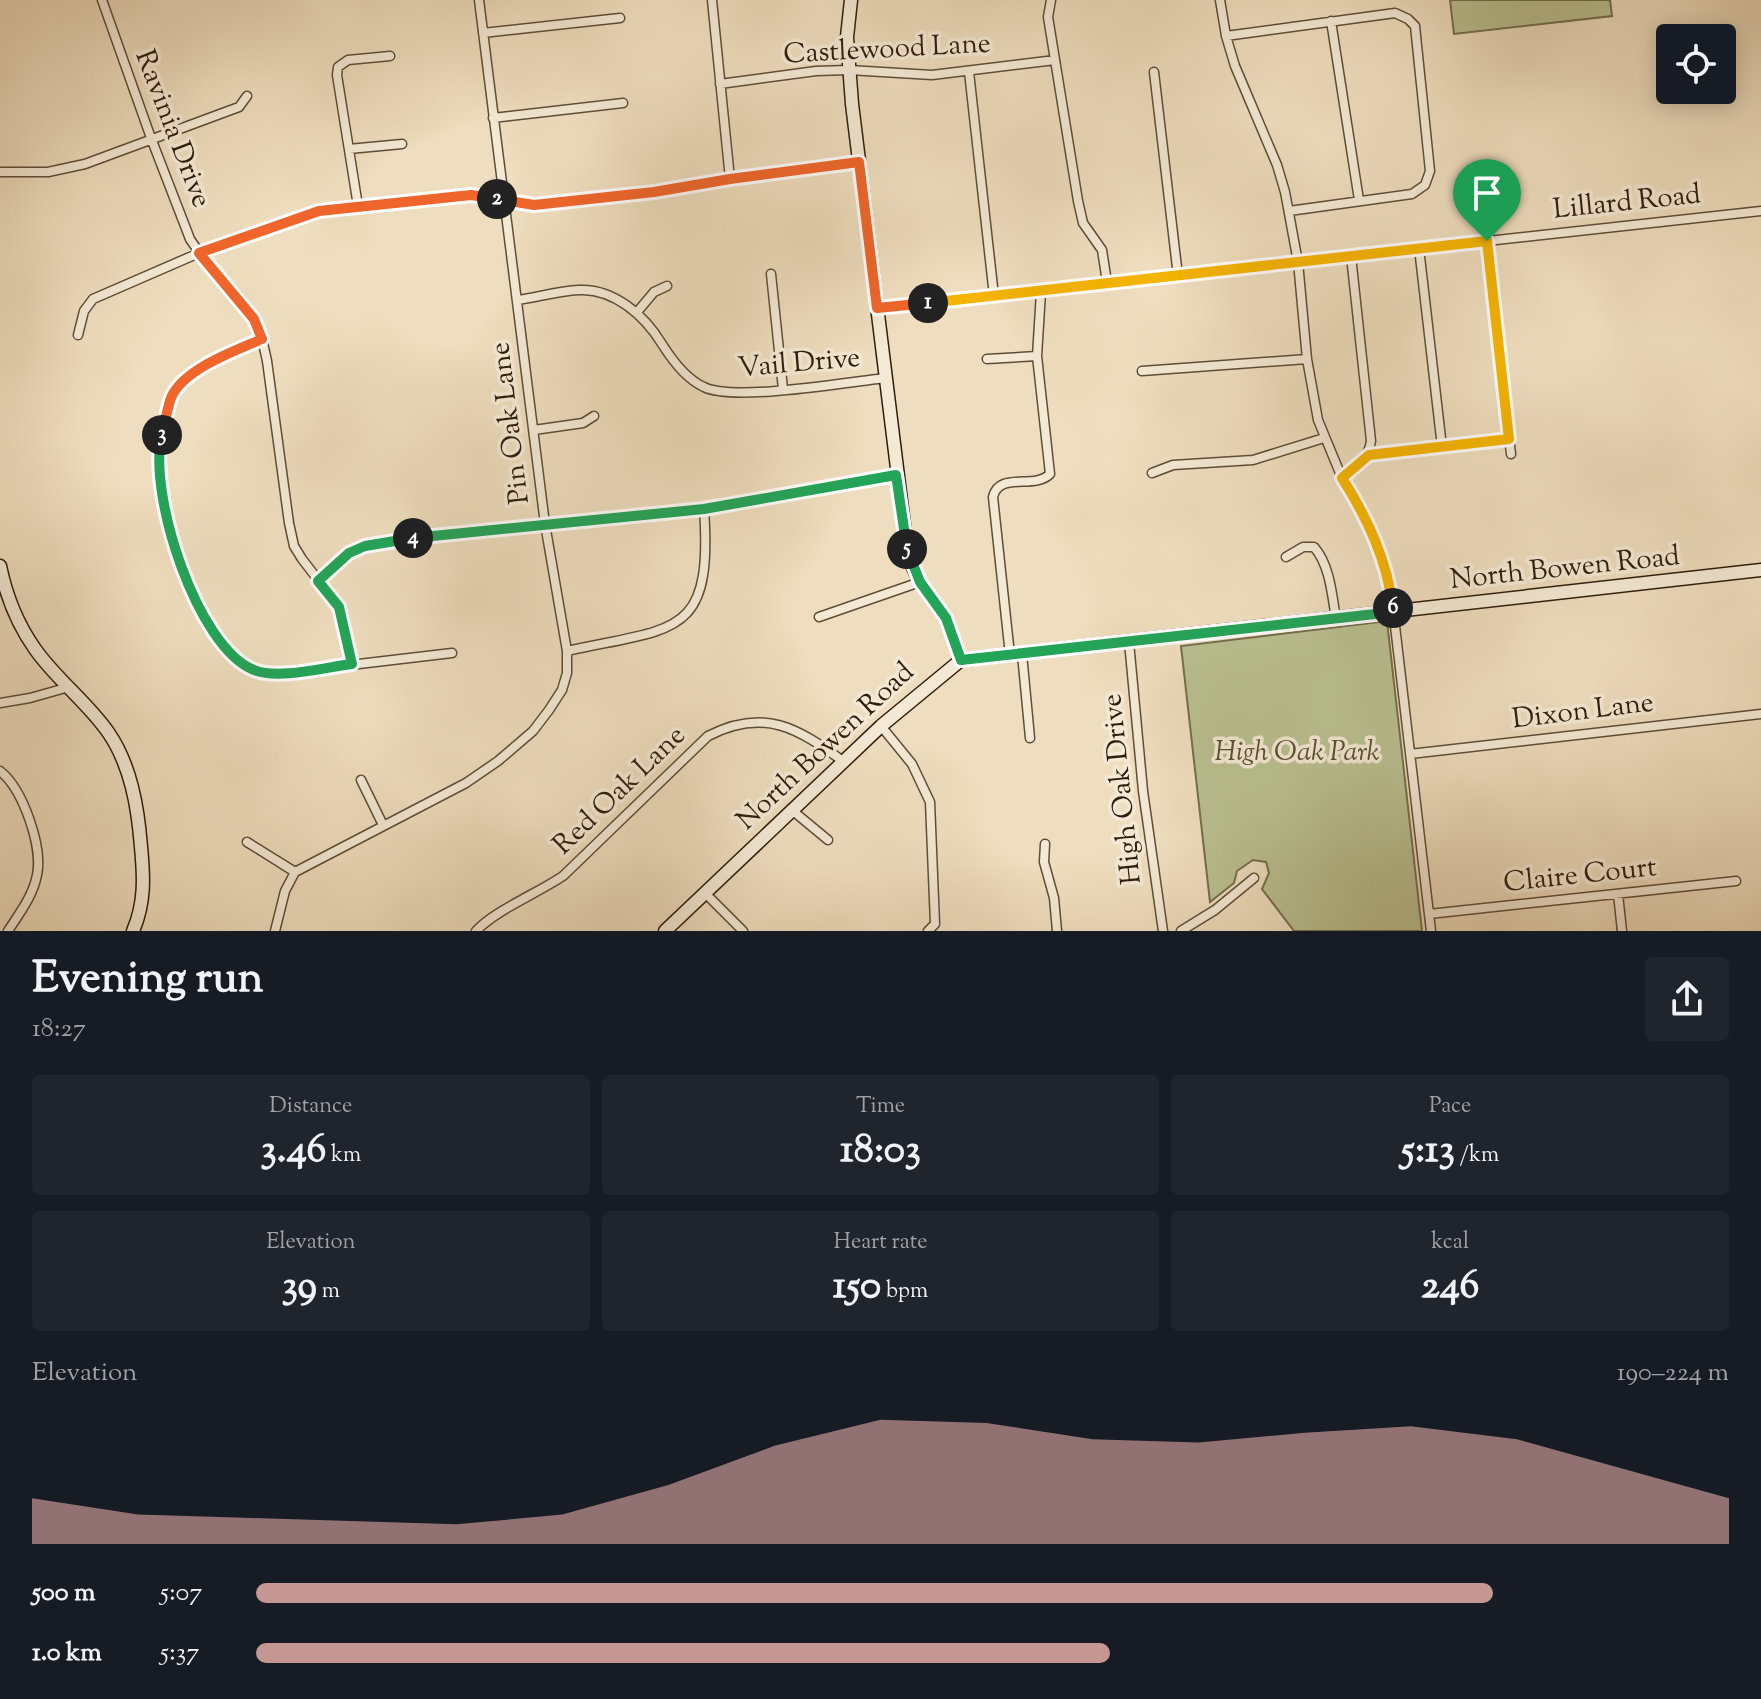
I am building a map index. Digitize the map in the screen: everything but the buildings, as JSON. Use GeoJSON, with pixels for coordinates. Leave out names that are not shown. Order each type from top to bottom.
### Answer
{"type":"FeatureCollection","features":[{"type":"Feature","properties":{"kind":"street","name":"Ravinia Drive"},"geometry":{"type":"LineString","coordinates":[[102,0],[190,239],[254,319],[262,339],[294,546],[339,607],[352,664]]}},
{"type":"Feature","properties":{"kind":"street","name":"Pin Oak Lane"},"geometry":{"type":"LineString","coordinates":[[295,872],[466,783],[498,761],[533,731],[562,690],[567,673],[567,651],[545,524],[512,246],[502,200],[479,0]]}},
{"type":"Feature","properties":{"kind":"street"},"geometry":{"type":"LineString","coordinates":[[712,0],[730,179]]}},
{"type":"Feature","properties":{"kind":"street"},"geometry":{"type":"LineString","coordinates":[[851,0],[847,37],[849,70],[908,557],[920,582],[946,618],[961,660]]}},
{"type":"Feature","properties":{"kind":"street"},"geometry":{"type":"LineString","coordinates":[[1051,0],[1048,15],[1081,212],[1088,231],[1102,250],[1107,282]]}},
{"type":"Feature","properties":{"kind":"street"},"geometry":{"type":"LineString","coordinates":[[1220,0],[1235,66],[1277,165],[1289,211],[1298,262],[1307,359],[1324,438],[1342,478],[1367,518],[1386,571],[1431,931]]}},
{"type":"Feature","properties":{"kind":"street"},"geometry":{"type":"LineString","coordinates":[[1226,36],[1395,13],[1415,26],[1429,178],[1419,192],[1412,194],[1289,211]]}},
{"type":"Feature","properties":{"kind":"street"},"geometry":{"type":"LineString","coordinates":[[483,33],[620,18]]}},
{"type":"Feature","properties":{"kind":"street"},"geometry":{"type":"LineString","coordinates":[[1331,21],[1359,200]]}},
{"type":"Feature","properties":{"kind":"street"},"geometry":{"type":"LineString","coordinates":[[358,206],[338,67],[348,60],[390,56]]}},
{"type":"Feature","properties":{"kind":"street","name":"Castlewood Lane"},"geometry":{"type":"LineString","coordinates":[[720,84],[816,71],[932,75],[1055,60]]}},
{"type":"Feature","properties":{"kind":"street"},"geometry":{"type":"LineString","coordinates":[[969,72],[994,296]]}},
{"type":"Feature","properties":{"kind":"street"},"geometry":{"type":"LineString","coordinates":[[1154,72],[1178,276]]}},
{"type":"Feature","properties":{"kind":"street"},"geometry":{"type":"LineString","coordinates":[[0,172],[48,172],[85,164],[239,107],[247,96]]}},
{"type":"Feature","properties":{"kind":"street"},"geometry":{"type":"LineString","coordinates":[[493,118],[623,103]]}},
{"type":"Feature","properties":{"kind":"street"},"geometry":{"type":"LineString","coordinates":[[349,149],[402,144]]}},
{"type":"Feature","properties":{"kind":"street"},"geometry":{"type":"LineString","coordinates":[[78,335],[84,311],[93,299],[199,253],[319,211],[471,195],[534,205],[654,192],[859,162]]}},
{"type":"Feature","properties":{"kind":"street","name":"Lillard Road"},"geometry":{"type":"LineString","coordinates":[[877,308],[1761,211]]}},
{"type":"Feature","properties":{"kind":"street"},"geometry":{"type":"LineString","coordinates":[[1487,241],[1511,454]]}},
{"type":"Feature","properties":{"kind":"street"},"geometry":{"type":"LineString","coordinates":[[1419,248],[1442,447]]}},
{"type":"Feature","properties":{"kind":"street"},"geometry":{"type":"LineString","coordinates":[[1351,256],[1371,441],[1369,455]]}},
{"type":"Feature","properties":{"kind":"street"},"geometry":{"type":"LineString","coordinates":[[771,274],[783,389]]}},
{"type":"Feature","properties":{"kind":"street"},"geometry":{"type":"LineString","coordinates":[[638,311],[654,292],[667,286]]}},
{"type":"Feature","properties":{"kind":"street","name":"Vail Drive"},"geometry":{"type":"LineString","coordinates":[[518,300],[580,290],[593,291],[638,311],[682,370],[704,388],[740,394],[886,378]]}},
{"type":"Feature","properties":{"kind":"street"},"geometry":{"type":"LineString","coordinates":[[1030,738],[993,497],[994,491],[1002,483],[1041,481],[1050,474],[1037,356],[1041,292]]}},
{"type":"Feature","properties":{"kind":"street"},"geometry":{"type":"LineString","coordinates":[[262,339],[212,362],[188,378],[172,395],[158,454],[164,511],[185,576],[222,645],[252,670],[274,674],[452,653]]}},
{"type":"Feature","properties":{"kind":"street"},"geometry":{"type":"LineString","coordinates":[[987,359],[1037,356]]}},
{"type":"Feature","properties":{"kind":"street"},"geometry":{"type":"LineString","coordinates":[[1142,371],[1307,359]]}},
{"type":"Feature","properties":{"kind":"street"},"geometry":{"type":"LineString","coordinates":[[534,430],[583,423],[594,416]]}},
{"type":"Feature","properties":{"kind":"street"},"geometry":{"type":"LineString","coordinates":[[1152,473],[1173,465],[1253,460],[1324,438]]}},
{"type":"Feature","properties":{"kind":"street"},"geometry":{"type":"LineString","coordinates":[[1342,478],[1369,455],[1509,439]]}},
{"type":"Feature","properties":{"kind":"street"},"geometry":{"type":"LineString","coordinates":[[318,581],[349,553],[392,540],[704,509],[896,475]]}},
{"type":"Feature","properties":{"kind":"street"},"geometry":{"type":"LineString","coordinates":[[567,651],[667,628],[688,614],[700,591],[706,566],[704,509]]}},
{"type":"Feature","properties":{"kind":"street"},"geometry":{"type":"LineString","coordinates":[[1286,557],[1307,546],[1318,551],[1328,578],[1336,619]]}},
{"type":"Feature","properties":{"kind":"street"},"geometry":{"type":"LineString","coordinates":[[0,566],[8,596],[24,631],[36,650],[108,732],[130,778],[137,809],[144,883],[141,912],[133,931]]}},
{"type":"Feature","properties":{"kind":"street","name":"North Bowen Road"},"geometry":{"type":"LineString","coordinates":[[665,931],[881,726],[961,660],[1761,570]]}},
{"type":"Feature","properties":{"kind":"street"},"geometry":{"type":"LineString","coordinates":[[819,617],[920,582]]}},
{"type":"Feature","properties":{"kind":"street","name":"High Oak Drive"},"geometry":{"type":"LineString","coordinates":[[1129,642],[1143,791],[1163,931]]}},
{"type":"Feature","properties":{"kind":"street"},"geometry":{"type":"LineString","coordinates":[[0,703],[69,687]]}},
{"type":"Feature","properties":{"kind":"street","name":"Dixon Lane"},"geometry":{"type":"LineString","coordinates":[[1410,754],[1761,714]]}},
{"type":"Feature","properties":{"kind":"street","name":"Red Oak Lane"},"geometry":{"type":"LineString","coordinates":[[476,931],[492,916],[537,894],[563,876],[708,736],[724,728],[769,722],[790,727],[810,737],[844,762]]}},
{"type":"Feature","properties":{"kind":"street"},"geometry":{"type":"LineString","coordinates":[[881,726],[912,764],[930,802],[935,924],[928,931]]}},
{"type":"Feature","properties":{"kind":"street"},"geometry":{"type":"LineString","coordinates":[[0,771],[10,781],[23,804],[35,840],[39,865],[31,893],[8,931]]}},
{"type":"Feature","properties":{"kind":"street"},"geometry":{"type":"LineString","coordinates":[[361,780],[383,825]]}},
{"type":"Feature","properties":{"kind":"street"},"geometry":{"type":"LineString","coordinates":[[793,811],[828,840]]}},
{"type":"Feature","properties":{"kind":"street"},"geometry":{"type":"LineString","coordinates":[[247,842],[295,872],[285,891],[275,931]]}},
{"type":"Feature","properties":{"kind":"street"},"geometry":{"type":"LineString","coordinates":[[1045,844],[1044,862],[1054,898],[1057,931]]}},
{"type":"Feature","properties":{"kind":"street"},"geometry":{"type":"LineString","coordinates":[[1181,931],[1215,910],[1254,878]]}},
{"type":"Feature","properties":{"kind":"street","name":"Claire Court"},"geometry":{"type":"LineString","coordinates":[[1429,914],[1736,881]]}},
{"type":"Feature","properties":{"kind":"street"},"geometry":{"type":"LineString","coordinates":[[705,893],[743,931]]}},
{"type":"Feature","properties":{"kind":"street"},"geometry":{"type":"LineString","coordinates":[[1618,894],[1622,931]]}},
{"type":"Feature","properties":{"kind":"green space"},"geometry":{"type":"Polygon","coordinates":[[[1450,0],[1610,0],[1612,16],[1454,34],[1450,0]]]}},
{"type":"Feature","properties":{"kind":"green space","name":"High Oak Park"},"geometry":{"type":"Polygon","coordinates":[[[1387,621],[1422,931],[1294,931],[1262,889],[1269,873],[1266,862],[1253,860],[1237,871],[1234,883],[1210,902],[1181,646],[1387,621]]]}},
{"type":"Feature","properties":{"kind":"route"},"geometry":{"type":"LineString","coordinates":[[859,162],[877,308],[1487,241],[1509,439],[1369,455],[1342,478],[1367,518],[1374,536],[1386,571],[1393,612],[961,660],[946,618],[920,582],[908,557],[896,475],[704,509],[392,540],[365,546],[349,553],[318,581],[339,607],[352,664],[261,673],[240,663],[218,638],[185,576],[159,486],[158,454],[172,395],[188,378],[212,362],[262,339],[254,319],[199,253],[319,211],[471,195],[534,205],[654,192],[859,162]]}}]}
